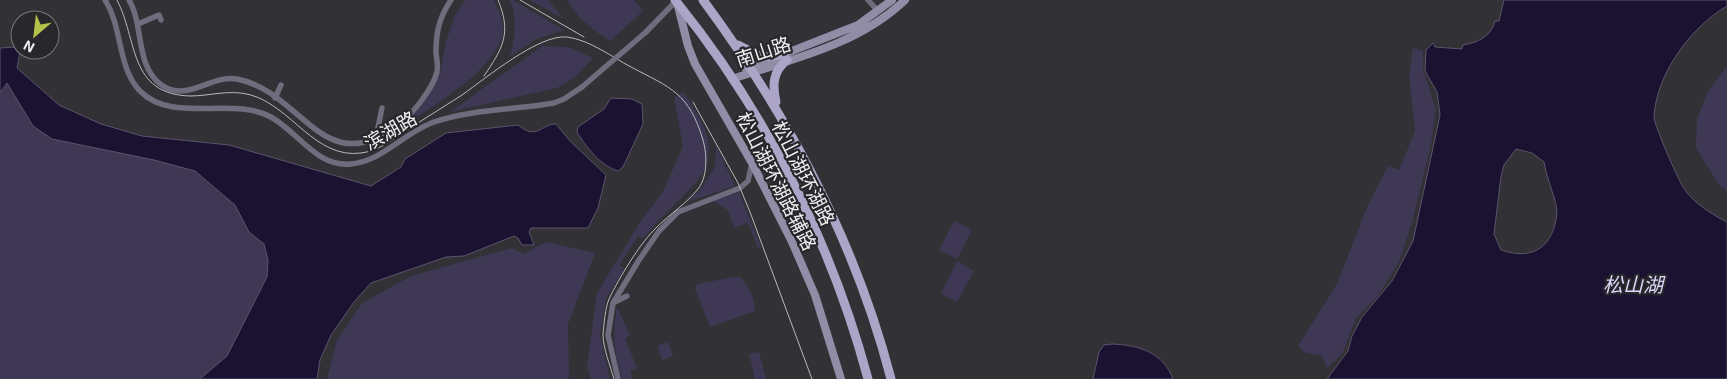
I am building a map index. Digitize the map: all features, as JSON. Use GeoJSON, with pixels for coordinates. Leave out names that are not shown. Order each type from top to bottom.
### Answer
{"type":"FeatureCollection","features":[{"type":"Feature","properties":{"kind":"main road","name":"松山湖环湖路"},"geometry":{"type":"LineString","coordinates":[[703,0],[752,69],[779,112],[828,205],[857,269],[881,341],[891,379]]}},
{"type":"Feature","properties":{"kind":"main road","name":"南山路"},"geometry":{"type":"LineString","coordinates":[[732,79],[752,69],[840,34],[858,25],[892,0]]}},
{"type":"Feature","properties":{"kind":"main road","name":"南山路"},"geometry":{"type":"LineString","coordinates":[[783,58],[844,42],[862,33],[905,0]]}},
{"type":"Feature","properties":{"kind":"main road","name":"松山湖环湖路"},"geometry":{"type":"LineString","coordinates":[[676,1],[732,79],[780,158],[821,243],[840,288],[868,379]]}},
{"type":"Feature","properties":{"kind":"main road","name":"松山湖环湖路辅路"},"geometry":{"type":"LineString","coordinates":[[676,1],[691,55],[752,163],[784,225],[815,295],[841,379]]}},
{"type":"Feature","properties":{"kind":"main road"},"geometry":{"type":"LineString","coordinates":[[732,40],[757,56],[783,58],[774,80],[779,112]]}},
{"type":"Feature","properties":{"kind":"street","name":"滨湖路"},"geometry":{"type":"LineString","coordinates":[[106,0],[114,17],[130,76],[146,96],[169,106],[247,108],[262,113],[284,126],[320,156],[335,163],[347,164],[366,162],[416,129],[435,122],[554,103],[564,99],[582,87],[646,32],[676,1]]}},
{"type":"Feature","properties":{"kind":"street"},"geometry":{"type":"LineString","coordinates":[[129,0],[134,9],[138,24],[143,55],[149,71],[160,84],[173,90],[191,90],[216,82],[235,79],[252,85],[274,98],[333,142],[355,144],[376,137],[402,122],[420,103],[437,72],[436,32],[438,20],[451,0]]}},
{"type":"Feature","properties":{"kind":"street"},"geometry":{"type":"LineString","coordinates":[[868,0],[878,11]]}},
{"type":"Feature","properties":{"kind":"street"},"geometry":{"type":"LineString","coordinates":[[138,24],[162,16]]}},
{"type":"Feature","properties":{"kind":"street"},"geometry":{"type":"LineString","coordinates":[[274,98],[281,85]]}},
{"type":"Feature","properties":{"kind":"street"},"geometry":{"type":"LineString","coordinates":[[376,137],[382,108]]}},
{"type":"Feature","properties":{"kind":"street"},"geometry":{"type":"LineString","coordinates":[[618,379],[608,335],[613,303],[659,231],[678,212],[740,188],[748,181],[752,163]]}},
{"type":"Feature","properties":{"kind":"street"},"geometry":{"type":"LineString","coordinates":[[613,303],[627,296]]}},
{"type":"Feature","properties":{"kind":"shaded area"},"geometry":{"type":"Polygon","coordinates":[[[465,0],[494,0],[503,23],[502,37],[486,64],[474,76],[446,98],[405,125],[422,105],[440,73],[446,42],[455,15],[465,0]]]}},
{"type":"Feature","properties":{"kind":"shaded area"},"geometry":{"type":"Polygon","coordinates":[[[510,0],[564,30],[536,39],[510,57],[515,28],[513,7],[510,0]]]}},
{"type":"Feature","properties":{"kind":"shaded area"},"geometry":{"type":"Polygon","coordinates":[[[530,0],[548,0],[564,19],[530,0]]]}},
{"type":"Feature","properties":{"kind":"shaded area"},"geometry":{"type":"Polygon","coordinates":[[[567,0],[634,0],[643,11],[610,41],[586,23],[567,0]]]}},
{"type":"Feature","properties":{"kind":"shaded area"},"geometry":{"type":"Polygon","coordinates":[[[542,46],[568,47],[593,58],[574,78],[557,88],[450,112],[542,46]]]}},
{"type":"Feature","properties":{"kind":"shaded area"},"geometry":{"type":"Polygon","coordinates":[[[1413,48],[1423,51],[1423,70],[1436,109],[1431,144],[1412,223],[1399,262],[1378,296],[1356,318],[1343,353],[1327,368],[1322,356],[1304,352],[1298,346],[1337,284],[1367,207],[1388,166],[1399,170],[1415,131],[1409,75],[1413,48]]]}},
{"type":"Feature","properties":{"kind":"shaded area"},"geometry":{"type":"Polygon","coordinates":[[[1727,66],[1727,191],[1720,186],[1696,148],[1697,119],[1708,91],[1727,66]]]}},
{"type":"Feature","properties":{"kind":"shaded area"},"geometry":{"type":"Polygon","coordinates":[[[7,83],[20,103],[52,139],[154,160],[195,171],[235,205],[249,232],[264,244],[268,260],[267,277],[227,356],[200,379],[0,379],[0,93],[7,83]]]}},
{"type":"Feature","properties":{"kind":"shaded area"},"geometry":{"type":"Polygon","coordinates":[[[683,92],[700,119],[708,141],[708,158],[702,174],[691,188],[644,238],[638,236],[619,265],[624,269],[606,299],[600,335],[610,379],[591,379],[587,366],[597,293],[641,221],[664,190],[683,146],[674,98],[683,92]]]}},
{"type":"Feature","properties":{"kind":"shaded area"},"geometry":{"type":"Polygon","coordinates":[[[716,146],[735,186],[687,202],[701,189],[715,167],[716,146]]]}},
{"type":"Feature","properties":{"kind":"shaded area"},"geometry":{"type":"Polygon","coordinates":[[[739,192],[761,247],[758,248],[748,223],[734,228],[728,210],[712,201],[739,192]]]}},
{"type":"Feature","properties":{"kind":"shaded area"},"geometry":{"type":"Polygon","coordinates":[[[954,221],[972,230],[957,259],[939,250],[954,221]]]}},
{"type":"Feature","properties":{"kind":"shaded area"},"geometry":{"type":"Polygon","coordinates":[[[546,242],[595,253],[568,324],[569,379],[327,379],[337,340],[362,303],[411,276],[512,248],[523,254],[546,242]]]}},
{"type":"Feature","properties":{"kind":"shaded area"},"geometry":{"type":"Polygon","coordinates":[[[957,261],[974,271],[957,302],[941,294],[957,261]]]}},
{"type":"Feature","properties":{"kind":"shaded area"},"geometry":{"type":"Polygon","coordinates":[[[740,277],[748,288],[753,297],[755,311],[710,327],[695,288],[697,284],[740,277]]]}},
{"type":"Feature","properties":{"kind":"shaded area"},"geometry":{"type":"Polygon","coordinates":[[[617,307],[630,335],[625,339],[637,368],[630,371],[632,379],[622,379],[617,359],[614,335],[617,307]]]}},
{"type":"Feature","properties":{"kind":"shaded area"},"geometry":{"type":"Polygon","coordinates":[[[668,342],[673,356],[662,360],[657,346],[668,342]]]}},
{"type":"Feature","properties":{"kind":"shaded area"},"geometry":{"type":"Polygon","coordinates":[[[759,352],[766,379],[755,379],[749,354],[759,352]]]}},
{"type":"Feature","properties":{"kind":"water","name":"松山湖"},"geometry":{"type":"Polygon","coordinates":[[[1504,0],[1727,0],[1727,6],[1701,26],[1678,53],[1668,69],[1656,101],[1654,117],[1667,154],[1685,190],[1699,204],[1727,222],[1727,379],[1327,379],[1348,351],[1352,336],[1362,317],[1392,281],[1413,241],[1440,115],[1437,92],[1425,71],[1426,50],[1433,43],[1435,47],[1462,49],[1463,45],[1473,43],[1487,35],[1495,21],[1499,21],[1504,0]],[[1516,149],[1504,165],[1501,176],[1494,234],[1501,250],[1512,253],[1523,254],[1540,248],[1551,234],[1555,224],[1557,207],[1544,162],[1532,153],[1516,149]]]}},
{"type":"Feature","properties":{"kind":"water"},"geometry":{"type":"Polygon","coordinates":[[[10,47],[10,60],[18,60],[17,68],[59,105],[101,124],[142,136],[229,145],[371,186],[401,167],[405,159],[446,133],[518,125],[525,130],[535,132],[546,126],[556,124],[570,141],[606,175],[598,208],[588,228],[531,228],[529,232],[534,245],[522,245],[518,238],[514,236],[464,256],[446,257],[371,283],[354,302],[331,335],[320,360],[317,379],[200,379],[227,356],[267,277],[268,260],[264,244],[249,232],[235,205],[195,171],[154,160],[52,139],[33,126],[7,83],[0,93],[0,48],[10,47]]]}},
{"type":"Feature","properties":{"kind":"water"},"geometry":{"type":"Polygon","coordinates":[[[611,98],[632,99],[642,104],[643,124],[623,167],[618,171],[606,165],[589,150],[577,132],[578,127],[604,109],[611,98]]]}},
{"type":"Feature","properties":{"kind":"water"},"geometry":{"type":"Polygon","coordinates":[[[1112,344],[1140,348],[1156,356],[1169,370],[1173,379],[1093,379],[1099,352],[1104,345],[1112,344]]]}},
{"type":"Feature","properties":{"kind":"tram line"},"geometry":{"type":"LineString","coordinates":[[117,0],[138,62],[145,75],[155,86],[170,93],[190,96],[228,93],[251,95],[266,101],[317,140],[330,148],[345,153],[368,152],[387,144],[462,95],[513,58],[542,42],[555,38],[567,37],[592,45],[668,87],[685,102],[698,124],[706,159],[704,178],[694,194],[650,234],[624,271],[609,299],[603,339],[614,379]]}},
{"type":"Feature","properties":{"kind":"tram line"},"geometry":{"type":"LineString","coordinates":[[484,76],[496,57],[505,31],[498,0]]}},
{"type":"Feature","properties":{"kind":"tram line"},"geometry":{"type":"LineString","coordinates":[[520,0],[584,37]]}},
{"type":"Feature","properties":{"kind":"tram line"},"geometry":{"type":"LineString","coordinates":[[693,102],[738,183],[812,379]]}}]}
